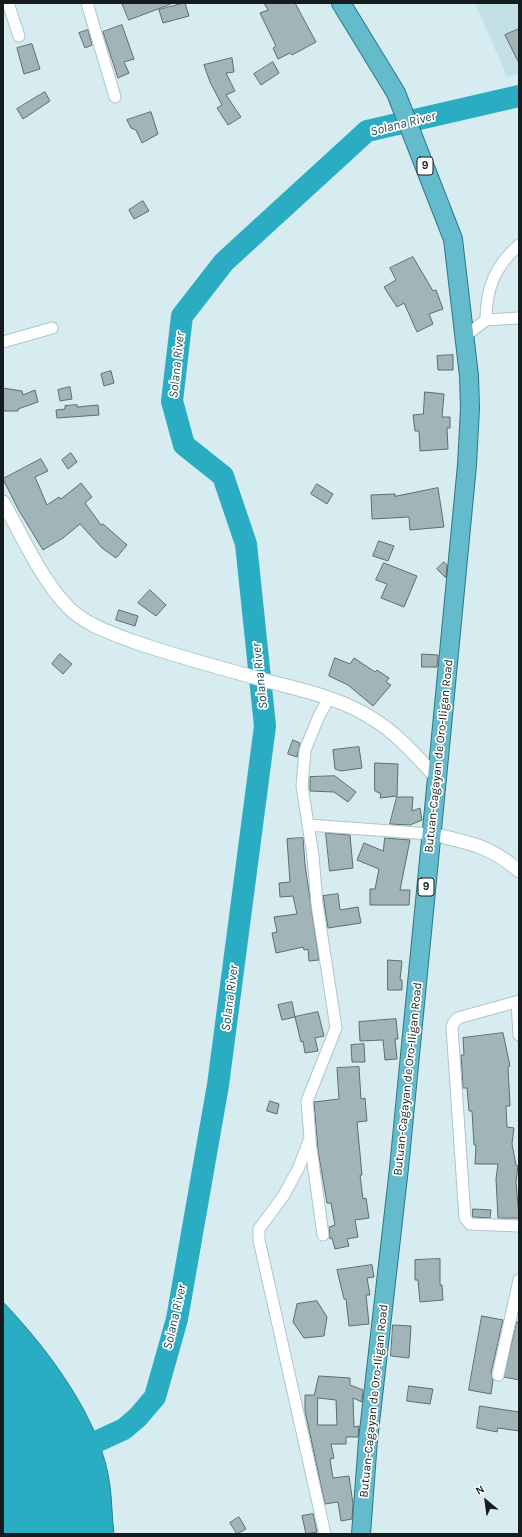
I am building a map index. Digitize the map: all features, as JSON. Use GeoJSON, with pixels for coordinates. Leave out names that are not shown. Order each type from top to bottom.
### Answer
{"type":"FeatureCollection","features":[{"type":"Feature","properties":{"kind":"highway","name":"Butuan-Cagayan de Oro-Iligan Road"},"geometry":{"type":"LineString","coordinates":[[341,3],[396,93],[453,239],[470,408],[467,464],[437,778],[399,1168],[368,1440],[361,1534]]}},
{"type":"Feature","properties":{"kind":"street"},"geometry":{"type":"LineString","coordinates":[[3,4],[7,3],[19,36]]}},
{"type":"Feature","properties":{"kind":"street"},"geometry":{"type":"LineString","coordinates":[[87,3],[115,97]]}},
{"type":"Feature","properties":{"kind":"street"},"geometry":{"type":"LineString","coordinates":[[486,320],[486,305],[496,273],[504,258],[519,245]]}},
{"type":"Feature","properties":{"kind":"street"},"geometry":{"type":"LineString","coordinates":[[464,337],[486,320],[519,318]]}},
{"type":"Feature","properties":{"kind":"street"},"geometry":{"type":"LineString","coordinates":[[3,342],[52,328]]}},
{"type":"Feature","properties":{"kind":"street"},"geometry":{"type":"LineString","coordinates":[[3,502],[49,583],[69,608],[106,631],[167,653],[323,696],[373,719],[409,749],[437,778]]}},
{"type":"Feature","properties":{"kind":"street"},"geometry":{"type":"LineString","coordinates":[[323,696],[318,716],[305,750],[302,786],[317,904],[336,1021],[334,1036],[307,1100],[310,1138],[323,1236]]}},
{"type":"Feature","properties":{"kind":"street"},"geometry":{"type":"LineString","coordinates":[[308,825],[431,834],[473,843],[494,852],[519,872]]}},
{"type":"Feature","properties":{"kind":"street"},"geometry":{"type":"LineString","coordinates":[[519,1035],[518,1002],[458,1018],[454,1022],[452,1028],[465,1218],[470,1224],[519,1226]]}},
{"type":"Feature","properties":{"kind":"street"},"geometry":{"type":"LineString","coordinates":[[310,1138],[300,1167],[284,1195],[259,1230],[259,1240],[325,1534]]}},
{"type":"Feature","properties":{"kind":"street"},"geometry":{"type":"LineString","coordinates":[[498,1375],[519,1280]]}},
{"type":"Feature","properties":{"kind":"shaded area"},"geometry":{"type":"Polygon","coordinates":[[[475,3],[519,3],[519,74],[507,77],[475,3]]]}},
{"type":"Feature","properties":{"kind":"water"},"geometry":{"type":"Polygon","coordinates":[[[3,1302],[38,1341],[55,1363],[84,1411],[96,1436],[105,1461],[110,1486],[114,1534],[3,1534],[3,1302]]]}},
{"type":"Feature","properties":{"kind":"building"},"geometry":{"type":"Polygon","coordinates":[[[122,3],[171,3],[171,4],[129,20],[122,3]]]}},
{"type":"Feature","properties":{"kind":"building"},"geometry":{"type":"Polygon","coordinates":[[[185,3],[189,16],[163,23],[159,10],[185,3]]]}},
{"type":"Feature","properties":{"kind":"building"},"geometry":{"type":"Polygon","coordinates":[[[264,3],[295,3],[316,42],[292,55],[290,53],[278,59],[273,48],[276,46],[260,13],[268,10],[264,3]]]}},
{"type":"Feature","properties":{"kind":"building"},"geometry":{"type":"Polygon","coordinates":[[[122,25],[134,59],[124,62],[129,73],[118,78],[103,32],[122,25]]]}},
{"type":"Feature","properties":{"kind":"building"},"geometry":{"type":"Polygon","coordinates":[[[519,29],[519,63],[505,35],[519,29]]]}},
{"type":"Feature","properties":{"kind":"building"},"geometry":{"type":"Polygon","coordinates":[[[88,30],[92,45],[85,48],[79,33],[88,30]]]}},
{"type":"Feature","properties":{"kind":"building"},"geometry":{"type":"Polygon","coordinates":[[[32,44],[40,69],[24,74],[17,48],[32,44]]]}},
{"type":"Feature","properties":{"kind":"building"},"geometry":{"type":"Polygon","coordinates":[[[232,58],[234,72],[226,73],[235,91],[226,95],[241,117],[228,125],[217,108],[222,105],[210,82],[204,65],[232,58]]]}},
{"type":"Feature","properties":{"kind":"building"},"geometry":{"type":"Polygon","coordinates":[[[273,62],[279,73],[261,85],[254,74],[273,62]]]}},
{"type":"Feature","properties":{"kind":"building"},"geometry":{"type":"Polygon","coordinates":[[[45,92],[50,101],[23,119],[17,109],[45,92]]]}},
{"type":"Feature","properties":{"kind":"building"},"geometry":{"type":"Polygon","coordinates":[[[151,112],[158,134],[142,143],[136,130],[131,128],[127,120],[151,112]]]}},
{"type":"Feature","properties":{"kind":"building"},"geometry":{"type":"Polygon","coordinates":[[[143,201],[149,211],[134,219],[129,210],[143,201]]]}},
{"type":"Feature","properties":{"kind":"building"},"geometry":{"type":"Polygon","coordinates":[[[413,257],[433,291],[436,290],[443,309],[429,314],[433,324],[417,332],[404,303],[397,307],[384,287],[396,280],[390,268],[413,257]]]}},
{"type":"Feature","properties":{"kind":"building"},"geometry":{"type":"Polygon","coordinates":[[[453,355],[453,370],[438,370],[437,356],[453,355]]]}},
{"type":"Feature","properties":{"kind":"building"},"geometry":{"type":"Polygon","coordinates":[[[111,371],[114,383],[104,386],[101,374],[111,371]]]}},
{"type":"Feature","properties":{"kind":"building"},"geometry":{"type":"Polygon","coordinates":[[[70,387],[72,399],[60,401],[58,390],[70,387]]]}},
{"type":"Feature","properties":{"kind":"building"},"geometry":{"type":"Polygon","coordinates":[[[3,388],[22,391],[23,395],[35,390],[38,402],[18,409],[18,411],[3,411],[3,388]]]}},
{"type":"Feature","properties":{"kind":"building"},"geometry":{"type":"Polygon","coordinates":[[[425,392],[444,394],[442,417],[450,417],[450,428],[447,428],[448,449],[420,451],[419,431],[415,431],[413,415],[423,414],[425,392]]]}},
{"type":"Feature","properties":{"kind":"building"},"geometry":{"type":"Polygon","coordinates":[[[77,405],[77,407],[98,405],[99,415],[57,418],[56,410],[65,409],[65,406],[77,405]]]}},
{"type":"Feature","properties":{"kind":"building"},"geometry":{"type":"Polygon","coordinates":[[[71,453],[77,462],[68,469],[62,460],[71,453]]]}},
{"type":"Feature","properties":{"kind":"building"},"geometry":{"type":"Polygon","coordinates":[[[41,459],[48,471],[35,477],[47,505],[59,497],[61,499],[81,483],[92,497],[85,503],[101,525],[103,524],[127,545],[116,558],[102,548],[80,524],[63,538],[43,550],[18,509],[3,479],[41,459]]]}},
{"type":"Feature","properties":{"kind":"building"},"geometry":{"type":"Polygon","coordinates":[[[317,484],[333,494],[327,504],[311,494],[317,484]]]}},
{"type":"Feature","properties":{"kind":"building"},"geometry":{"type":"Polygon","coordinates":[[[438,488],[444,527],[410,530],[409,517],[372,519],[371,495],[395,494],[395,496],[438,488]]]}},
{"type":"Feature","properties":{"kind":"building"},"geometry":{"type":"Polygon","coordinates":[[[379,541],[394,546],[388,561],[373,556],[379,541]]]}},
{"type":"Feature","properties":{"kind":"building"},"geometry":{"type":"Polygon","coordinates":[[[444,562],[447,565],[446,578],[437,569],[444,562]]]}},
{"type":"Feature","properties":{"kind":"building"},"geometry":{"type":"Polygon","coordinates":[[[384,563],[417,576],[404,607],[381,598],[387,584],[376,580],[384,563]]]}},
{"type":"Feature","properties":{"kind":"building"},"geometry":{"type":"Polygon","coordinates":[[[150,590],[166,605],[156,616],[138,603],[150,590]]]}},
{"type":"Feature","properties":{"kind":"building"},"geometry":{"type":"Polygon","coordinates":[[[119,610],[138,616],[135,626],[116,620],[119,610]]]}},
{"type":"Feature","properties":{"kind":"building"},"geometry":{"type":"Polygon","coordinates":[[[60,654],[72,664],[63,674],[52,664],[60,654]]]}},
{"type":"Feature","properties":{"kind":"building"},"geometry":{"type":"Polygon","coordinates":[[[422,654],[438,655],[437,667],[422,667],[422,654]]]}},
{"type":"Feature","properties":{"kind":"building"},"geometry":{"type":"Polygon","coordinates":[[[335,658],[350,664],[354,658],[375,672],[377,670],[389,678],[386,682],[391,685],[373,706],[348,685],[329,676],[335,658]]]}},
{"type":"Feature","properties":{"kind":"building"},"geometry":{"type":"Polygon","coordinates":[[[293,740],[300,743],[297,757],[288,754],[293,740]]]}},
{"type":"Feature","properties":{"kind":"building"},"geometry":{"type":"Polygon","coordinates":[[[359,747],[362,768],[341,771],[335,769],[333,750],[359,747]]]}},
{"type":"Feature","properties":{"kind":"building"},"geometry":{"type":"Polygon","coordinates":[[[375,763],[398,764],[397,796],[380,798],[381,794],[375,791],[375,763]]]}},
{"type":"Feature","properties":{"kind":"building"},"geometry":{"type":"Polygon","coordinates":[[[335,776],[356,792],[348,802],[334,792],[310,791],[310,777],[335,776]]]}},
{"type":"Feature","properties":{"kind":"building"},"geometry":{"type":"Polygon","coordinates":[[[397,797],[413,797],[412,811],[420,808],[422,820],[410,825],[390,824],[397,797]]]}},
{"type":"Feature","properties":{"kind":"building"},"geometry":{"type":"Polygon","coordinates":[[[326,833],[350,835],[353,868],[330,871],[326,833]]]}},
{"type":"Feature","properties":{"kind":"building"},"geometry":{"type":"Polygon","coordinates":[[[303,838],[305,865],[319,960],[309,961],[308,949],[304,950],[303,947],[276,953],[272,933],[277,932],[274,917],[297,914],[293,896],[280,897],[279,883],[290,882],[287,839],[303,838]]]}},
{"type":"Feature","properties":{"kind":"building"},"geometry":{"type":"Polygon","coordinates":[[[385,838],[410,840],[400,890],[410,890],[409,905],[370,905],[370,889],[375,889],[379,869],[357,860],[364,843],[383,851],[385,838]]]}},
{"type":"Feature","properties":{"kind":"building"},"geometry":{"type":"Polygon","coordinates":[[[338,894],[340,910],[358,907],[361,923],[328,928],[323,896],[338,894]]]}},
{"type":"Feature","properties":{"kind":"building"},"geometry":{"type":"Polygon","coordinates":[[[388,960],[402,961],[400,980],[402,980],[402,990],[388,990],[388,960]]]}},
{"type":"Feature","properties":{"kind":"building"},"geometry":{"type":"Polygon","coordinates":[[[292,1002],[295,1017],[282,1020],[278,1005],[292,1002]]]}},
{"type":"Feature","properties":{"kind":"building"},"geometry":{"type":"Polygon","coordinates":[[[318,1012],[324,1036],[315,1038],[318,1051],[305,1053],[303,1041],[301,1042],[295,1017],[318,1012]]]}},
{"type":"Feature","properties":{"kind":"building"},"geometry":{"type":"Polygon","coordinates":[[[396,1019],[398,1039],[395,1039],[397,1059],[385,1060],[383,1040],[360,1041],[359,1022],[396,1019]]]}},
{"type":"Feature","properties":{"kind":"building"},"geometry":{"type":"Polygon","coordinates":[[[503,1033],[510,1066],[508,1067],[510,1106],[506,1106],[507,1127],[514,1128],[512,1144],[516,1165],[518,1166],[516,1182],[519,1218],[498,1218],[496,1179],[498,1164],[475,1164],[476,1145],[474,1145],[472,1111],[469,1111],[467,1088],[463,1088],[461,1055],[464,1055],[463,1038],[503,1033]]]}},
{"type":"Feature","properties":{"kind":"building"},"geometry":{"type":"Polygon","coordinates":[[[364,1044],[365,1062],[352,1062],[351,1045],[364,1044]]]}},
{"type":"Feature","properties":{"kind":"building"},"geometry":{"type":"Polygon","coordinates":[[[359,1067],[361,1099],[365,1098],[367,1121],[357,1122],[362,1175],[360,1175],[363,1199],[366,1198],[369,1218],[355,1220],[358,1237],[347,1239],[349,1246],[335,1249],[332,1238],[330,1239],[329,1227],[335,1225],[331,1203],[327,1203],[318,1151],[314,1102],[339,1099],[337,1068],[359,1067]]]}},
{"type":"Feature","properties":{"kind":"building"},"geometry":{"type":"Polygon","coordinates":[[[270,1101],[279,1104],[277,1114],[267,1111],[270,1101]]]}},
{"type":"Feature","properties":{"kind":"building"},"geometry":{"type":"Polygon","coordinates":[[[473,1209],[491,1210],[490,1218],[473,1217],[473,1209]]]}},
{"type":"Feature","properties":{"kind":"building"},"geometry":{"type":"Polygon","coordinates":[[[440,1259],[440,1285],[442,1285],[443,1300],[420,1302],[418,1280],[415,1280],[415,1260],[440,1259]]]}},
{"type":"Feature","properties":{"kind":"building"},"geometry":{"type":"Polygon","coordinates":[[[372,1265],[374,1277],[367,1278],[370,1295],[366,1295],[369,1324],[349,1326],[346,1299],[344,1299],[337,1270],[372,1265]]]}},
{"type":"Feature","properties":{"kind":"building"},"geometry":{"type":"Polygon","coordinates":[[[317,1301],[327,1317],[324,1336],[304,1338],[293,1322],[297,1304],[317,1301]]]}},
{"type":"Feature","properties":{"kind":"building"},"geometry":{"type":"Polygon","coordinates":[[[482,1316],[503,1320],[491,1373],[493,1380],[491,1394],[469,1390],[482,1316]]]}},
{"type":"Feature","properties":{"kind":"building"},"geometry":{"type":"Polygon","coordinates":[[[517,1322],[519,1323],[519,1380],[504,1377],[517,1322]]]}},
{"type":"Feature","properties":{"kind":"building"},"geometry":{"type":"Polygon","coordinates":[[[393,1325],[411,1326],[409,1358],[391,1356],[393,1325]]]}},
{"type":"Feature","properties":{"kind":"building"},"geometry":{"type":"Polygon","coordinates":[[[319,1376],[350,1378],[350,1385],[363,1390],[362,1402],[353,1398],[354,1427],[359,1426],[358,1437],[346,1437],[346,1444],[331,1444],[334,1458],[330,1459],[333,1478],[349,1476],[353,1504],[352,1519],[341,1521],[338,1502],[325,1504],[305,1411],[305,1395],[314,1395],[319,1376]],[[318,1398],[318,1425],[337,1425],[336,1400],[318,1398]]]}},
{"type":"Feature","properties":{"kind":"building"},"geometry":{"type":"Polygon","coordinates":[[[409,1386],[433,1389],[430,1404],[407,1401],[409,1386]]]}},
{"type":"Feature","properties":{"kind":"building"},"geometry":{"type":"Polygon","coordinates":[[[480,1406],[519,1412],[519,1431],[498,1428],[497,1432],[477,1428],[480,1406]]]}},
{"type":"Feature","properties":{"kind":"building"},"geometry":{"type":"Polygon","coordinates":[[[313,1514],[317,1532],[306,1534],[302,1516],[313,1514]]]}},
{"type":"Feature","properties":{"kind":"building"},"geometry":{"type":"Polygon","coordinates":[[[239,1517],[246,1529],[237,1534],[230,1523],[239,1517]]]}},
{"type":"Feature","properties":{"kind":"waterway","name":"Solana River"},"geometry":{"type":"LineString","coordinates":[[98,1441],[124,1429],[138,1417],[155,1397],[177,1319],[218,1085],[265,726],[246,544],[223,476],[184,445],[172,401],[182,316],[224,262],[367,131],[519,96]]}}]}
